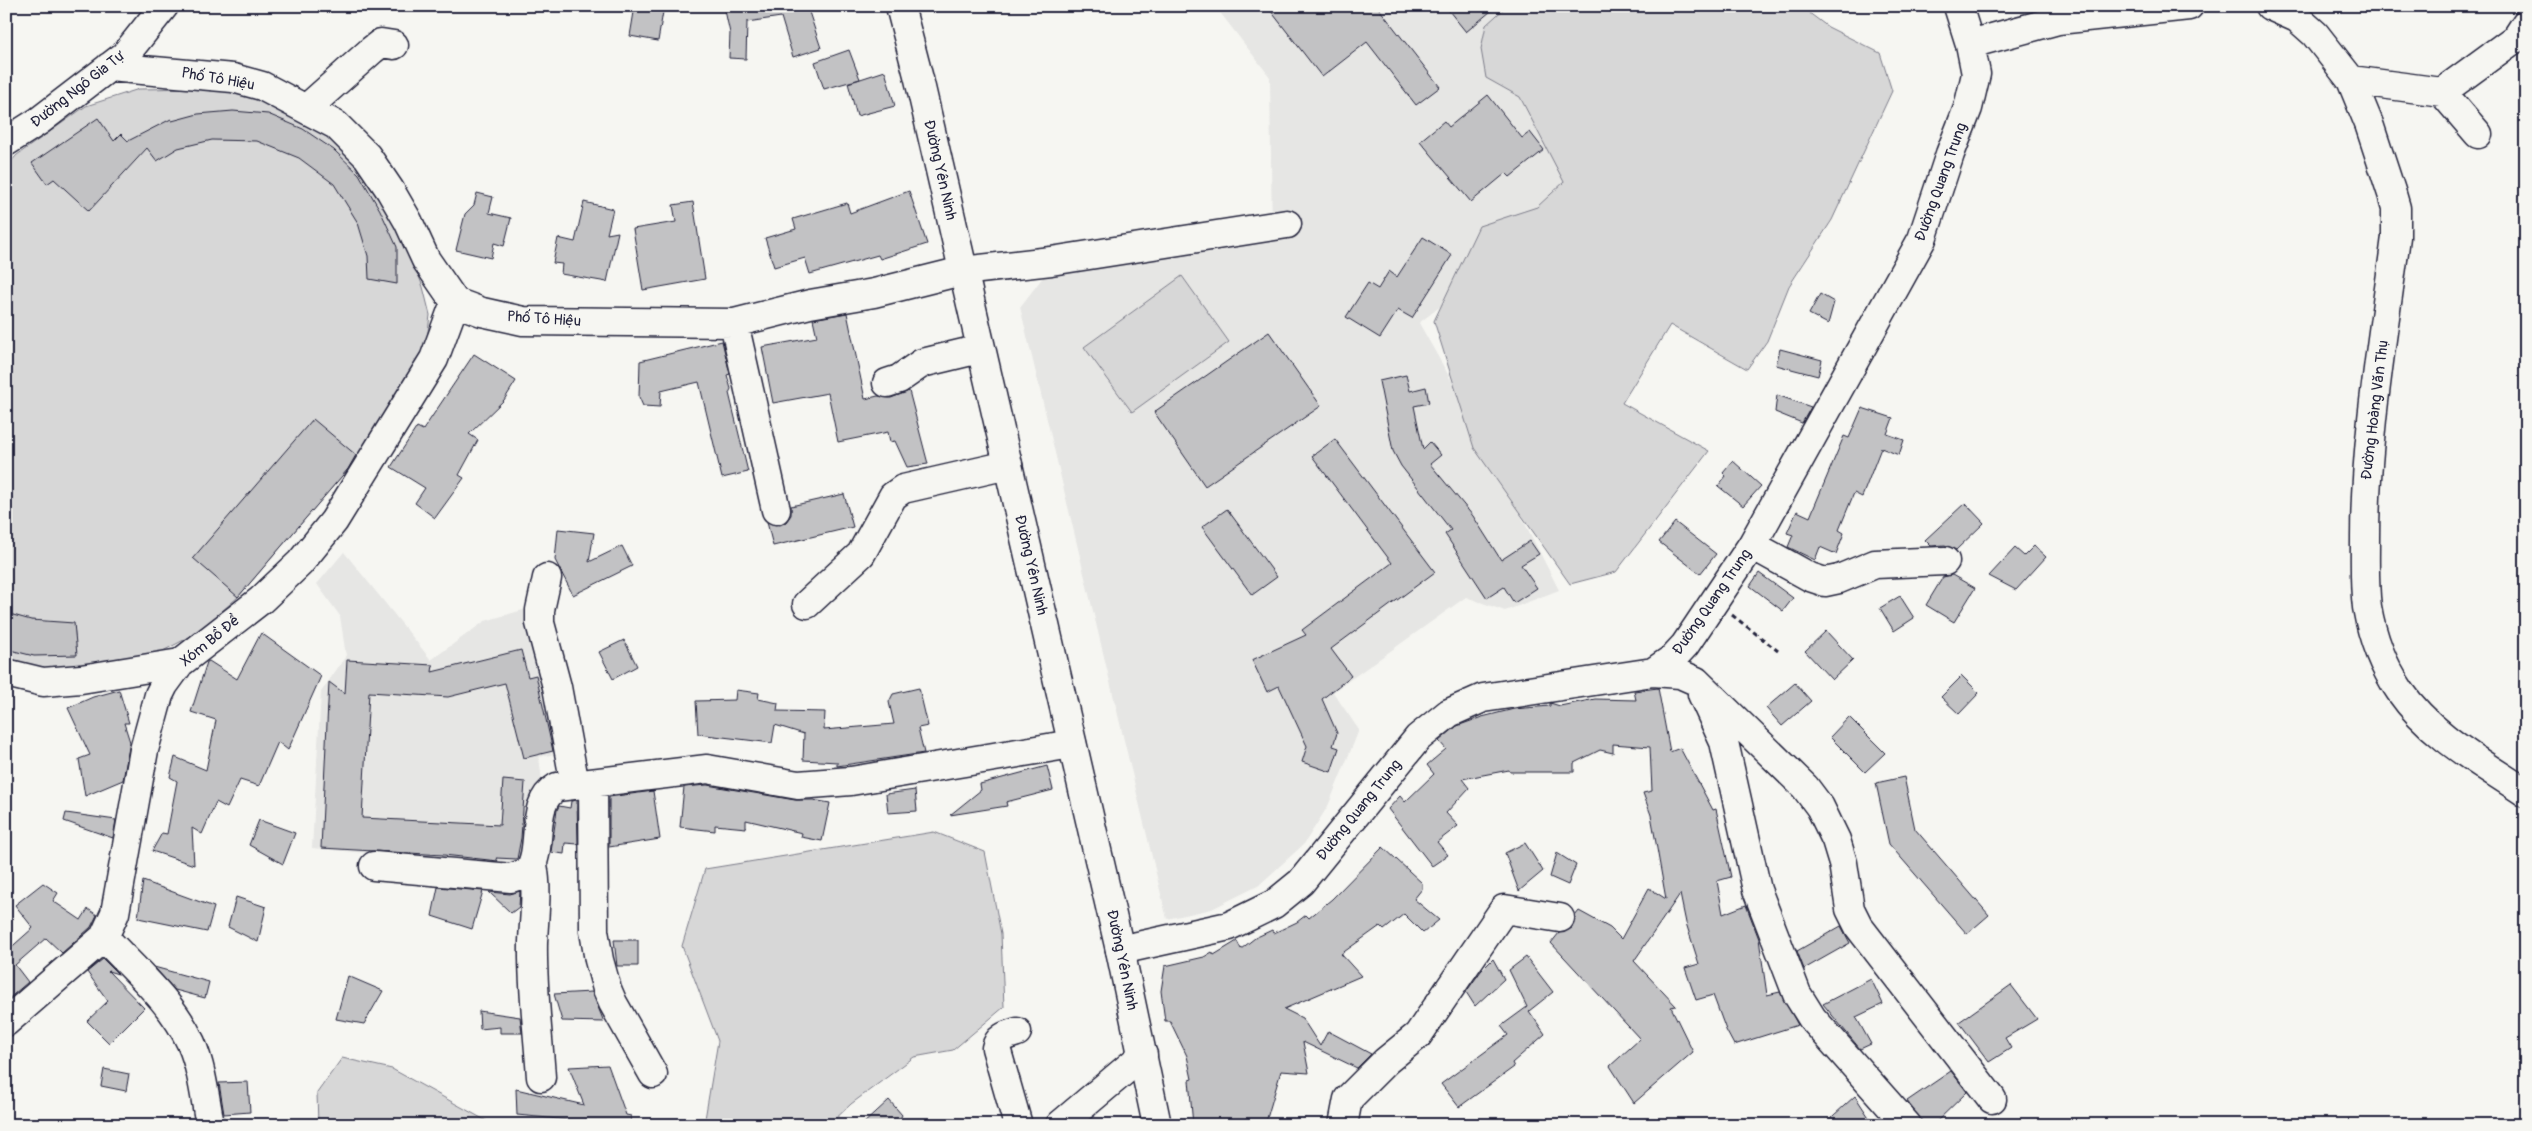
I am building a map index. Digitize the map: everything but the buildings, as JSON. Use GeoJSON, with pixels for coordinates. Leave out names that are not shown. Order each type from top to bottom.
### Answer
{"type":"FeatureCollection","features":[{"type":"Feature","properties":{"kind":"street","name":"Đường Ngô Gia Tự"},"geometry":{"type":"LineString","coordinates":[[6,142],[39,121],[125,55],[164,6]]}},
{"type":"Feature","properties":{"kind":"street","name":"Đường Yên Ninh"},"geometry":{"type":"LineString","coordinates":[[900,6],[919,79],[1120,950],[1158,1125]]}},
{"type":"Feature","properties":{"kind":"street","name":"Đường Quang Trung"},"geometry":{"type":"LineString","coordinates":[[1120,950],[1229,926],[1274,904],[1301,882],[1418,738],[1448,713],[1483,698],[1652,672],[1672,659],[1685,645],[1716,602],[1752,545],[1922,239],[1950,154],[1968,108],[1976,74],[1970,44],[1958,6]]}},
{"type":"Feature","properties":{"kind":"street"},"geometry":{"type":"LineString","coordinates":[[1970,44],[2058,20],[2189,6]]}},
{"type":"Feature","properties":{"kind":"street","name":"Đường Hoàng Văn Thụ"},"geometry":{"type":"LineString","coordinates":[[2270,6],[2297,18],[2321,42],[2351,80],[2375,141],[2396,208],[2396,237],[2365,499],[2367,606],[2373,632],[2390,674],[2415,709],[2454,744],[2526,793]]}},
{"type":"Feature","properties":{"kind":"street"},"geometry":{"type":"LineString","coordinates":[[2442,92],[2509,43],[2526,23]]}},
{"type":"Feature","properties":{"kind":"street"},"geometry":{"type":"LineString","coordinates":[[307,108],[381,43],[394,45]]}},
{"type":"Feature","properties":{"kind":"street","name":"Phố Tô Hiệu"},"geometry":{"type":"LineString","coordinates":[[109,67],[233,78],[262,86],[307,108],[336,125],[367,156],[408,222],[426,260],[455,302],[482,312],[523,321],[734,323],[810,304],[874,294],[962,271],[1051,261],[1287,224]]}},
{"type":"Feature","properties":{"kind":"street"},"geometry":{"type":"LineString","coordinates":[[2351,80],[2442,92],[2478,134]]}},
{"type":"Feature","properties":{"kind":"street","name":"Xóm Bồ Đề"},"geometry":{"type":"LineString","coordinates":[[6,1022],[104,937],[115,913],[133,804],[154,711],[162,690],[180,663],[262,600],[300,563],[334,521],[434,359],[455,302]]}},
{"type":"Feature","properties":{"kind":"street"},"geometry":{"type":"LineString","coordinates":[[734,323],[776,510]]}},
{"type":"Feature","properties":{"kind":"street"},"geometry":{"type":"LineString","coordinates":[[887,383],[899,379],[922,363],[980,349]]}},
{"type":"Feature","properties":{"kind":"street"},"geometry":{"type":"LineString","coordinates":[[806,604],[861,554],[893,496],[903,489],[1008,465]]}},
{"type":"Feature","properties":{"kind":"street"},"geometry":{"type":"LineString","coordinates":[[1752,545],[1810,577],[1825,582],[1839,579],[1875,564],[1945,560]]}},
{"type":"Feature","properties":{"kind":"street"},"geometry":{"type":"LineString","coordinates":[[547,578],[540,610],[540,623],[584,784],[594,931],[599,960],[607,989],[653,1074]]}},
{"type":"Feature","properties":{"kind":"street"},"geometry":{"type":"LineString","coordinates":[[6,673],[43,682],[81,679],[180,663]]}},
{"type":"Feature","properties":{"kind":"street"},"geometry":{"type":"LineString","coordinates":[[1652,672],[1680,674],[1696,681],[1805,787],[1820,807],[1836,840],[1843,863],[1850,909],[1859,927],[1992,1099]]}},
{"type":"Feature","properties":{"kind":"street"},"geometry":{"type":"LineString","coordinates":[[1696,681],[1724,742],[1757,890],[1796,994],[1812,1018],[1906,1125]]}},
{"type":"Feature","properties":{"kind":"street"},"geometry":{"type":"LineString","coordinates":[[541,1077],[533,974],[537,890],[533,865],[535,843],[545,796],[557,787],[707,769],[798,785],[852,781],[1072,744]]}},
{"type":"Feature","properties":{"kind":"street"},"geometry":{"type":"LineString","coordinates":[[374,866],[510,878],[528,872],[533,865]]}},
{"type":"Feature","properties":{"kind":"street"},"geometry":{"type":"LineString","coordinates":[[1344,1125],[1348,1099],[1386,1061],[1418,1035],[1504,908],[1560,918]]}},
{"type":"Feature","properties":{"kind":"street"},"geometry":{"type":"LineString","coordinates":[[104,937],[174,1012],[192,1044],[210,1125]]}},
{"type":"Feature","properties":{"kind":"street"},"geometry":{"type":"LineString","coordinates":[[1017,1032],[1003,1037],[996,1048],[1018,1125]]}},
{"type":"Feature","properties":{"kind":"street"},"geometry":{"type":"LineString","coordinates":[[1060,1125],[1142,1055]]}},
{"type":"Feature","properties":{"kind":"path"},"geometry":{"type":"LineString","coordinates":[[1716,602],[1778,651]]}},
{"type":"Feature","properties":{"kind":"shaded area"},"geometry":{"type":"Polygon","coordinates":[[[1215,6],[1507,6],[1589,191],[1419,323],[1454,385],[1559,590],[1505,611],[1466,597],[1333,692],[1359,730],[1328,806],[1304,844],[1258,886],[1212,909],[1167,919],[1020,307],[1047,272],[1272,241],[1270,77],[1215,6]]]}},
{"type":"Feature","properties":{"kind":"shaded area"},"geometry":{"type":"Polygon","coordinates":[[[1507,6],[1800,6],[1828,27],[1880,53],[1892,91],[1832,220],[1789,286],[1767,341],[1747,369],[1670,325],[1622,403],[1709,451],[1616,572],[1570,584],[1474,448],[1434,321],[1479,226],[1537,207],[1564,182],[1520,97],[1486,78],[1481,49],[1486,25],[1507,6]]]}},
{"type":"Feature","properties":{"kind":"shaded area"},"geometry":{"type":"Polygon","coordinates":[[[207,88],[265,98],[326,131],[358,160],[408,248],[423,287],[430,315],[425,357],[358,457],[238,597],[197,633],[161,652],[123,665],[31,669],[6,661],[6,167],[17,155],[86,106],[139,89],[207,88]]]}},
{"type":"Feature","properties":{"kind":"shaded area"},"geometry":{"type":"Polygon","coordinates":[[[1182,276],[1229,342],[1132,412],[1084,347],[1182,276]]]}},
{"type":"Feature","properties":{"kind":"shaded area"},"geometry":{"type":"Polygon","coordinates":[[[344,552],[431,660],[485,621],[530,608],[561,753],[539,757],[542,781],[520,868],[312,848],[321,692],[346,656],[340,616],[317,584],[344,552]]]}},
{"type":"Feature","properties":{"kind":"shaded area"},"geometry":{"type":"Polygon","coordinates":[[[934,832],[985,852],[1001,934],[1004,1007],[953,1050],[914,1057],[851,1104],[829,1125],[704,1125],[718,1041],[682,946],[705,869],[934,832]]]}},
{"type":"Feature","properties":{"kind":"shaded area"},"geometry":{"type":"Polygon","coordinates":[[[342,1058],[392,1069],[494,1125],[318,1125],[317,1093],[342,1058]]]}}]}
